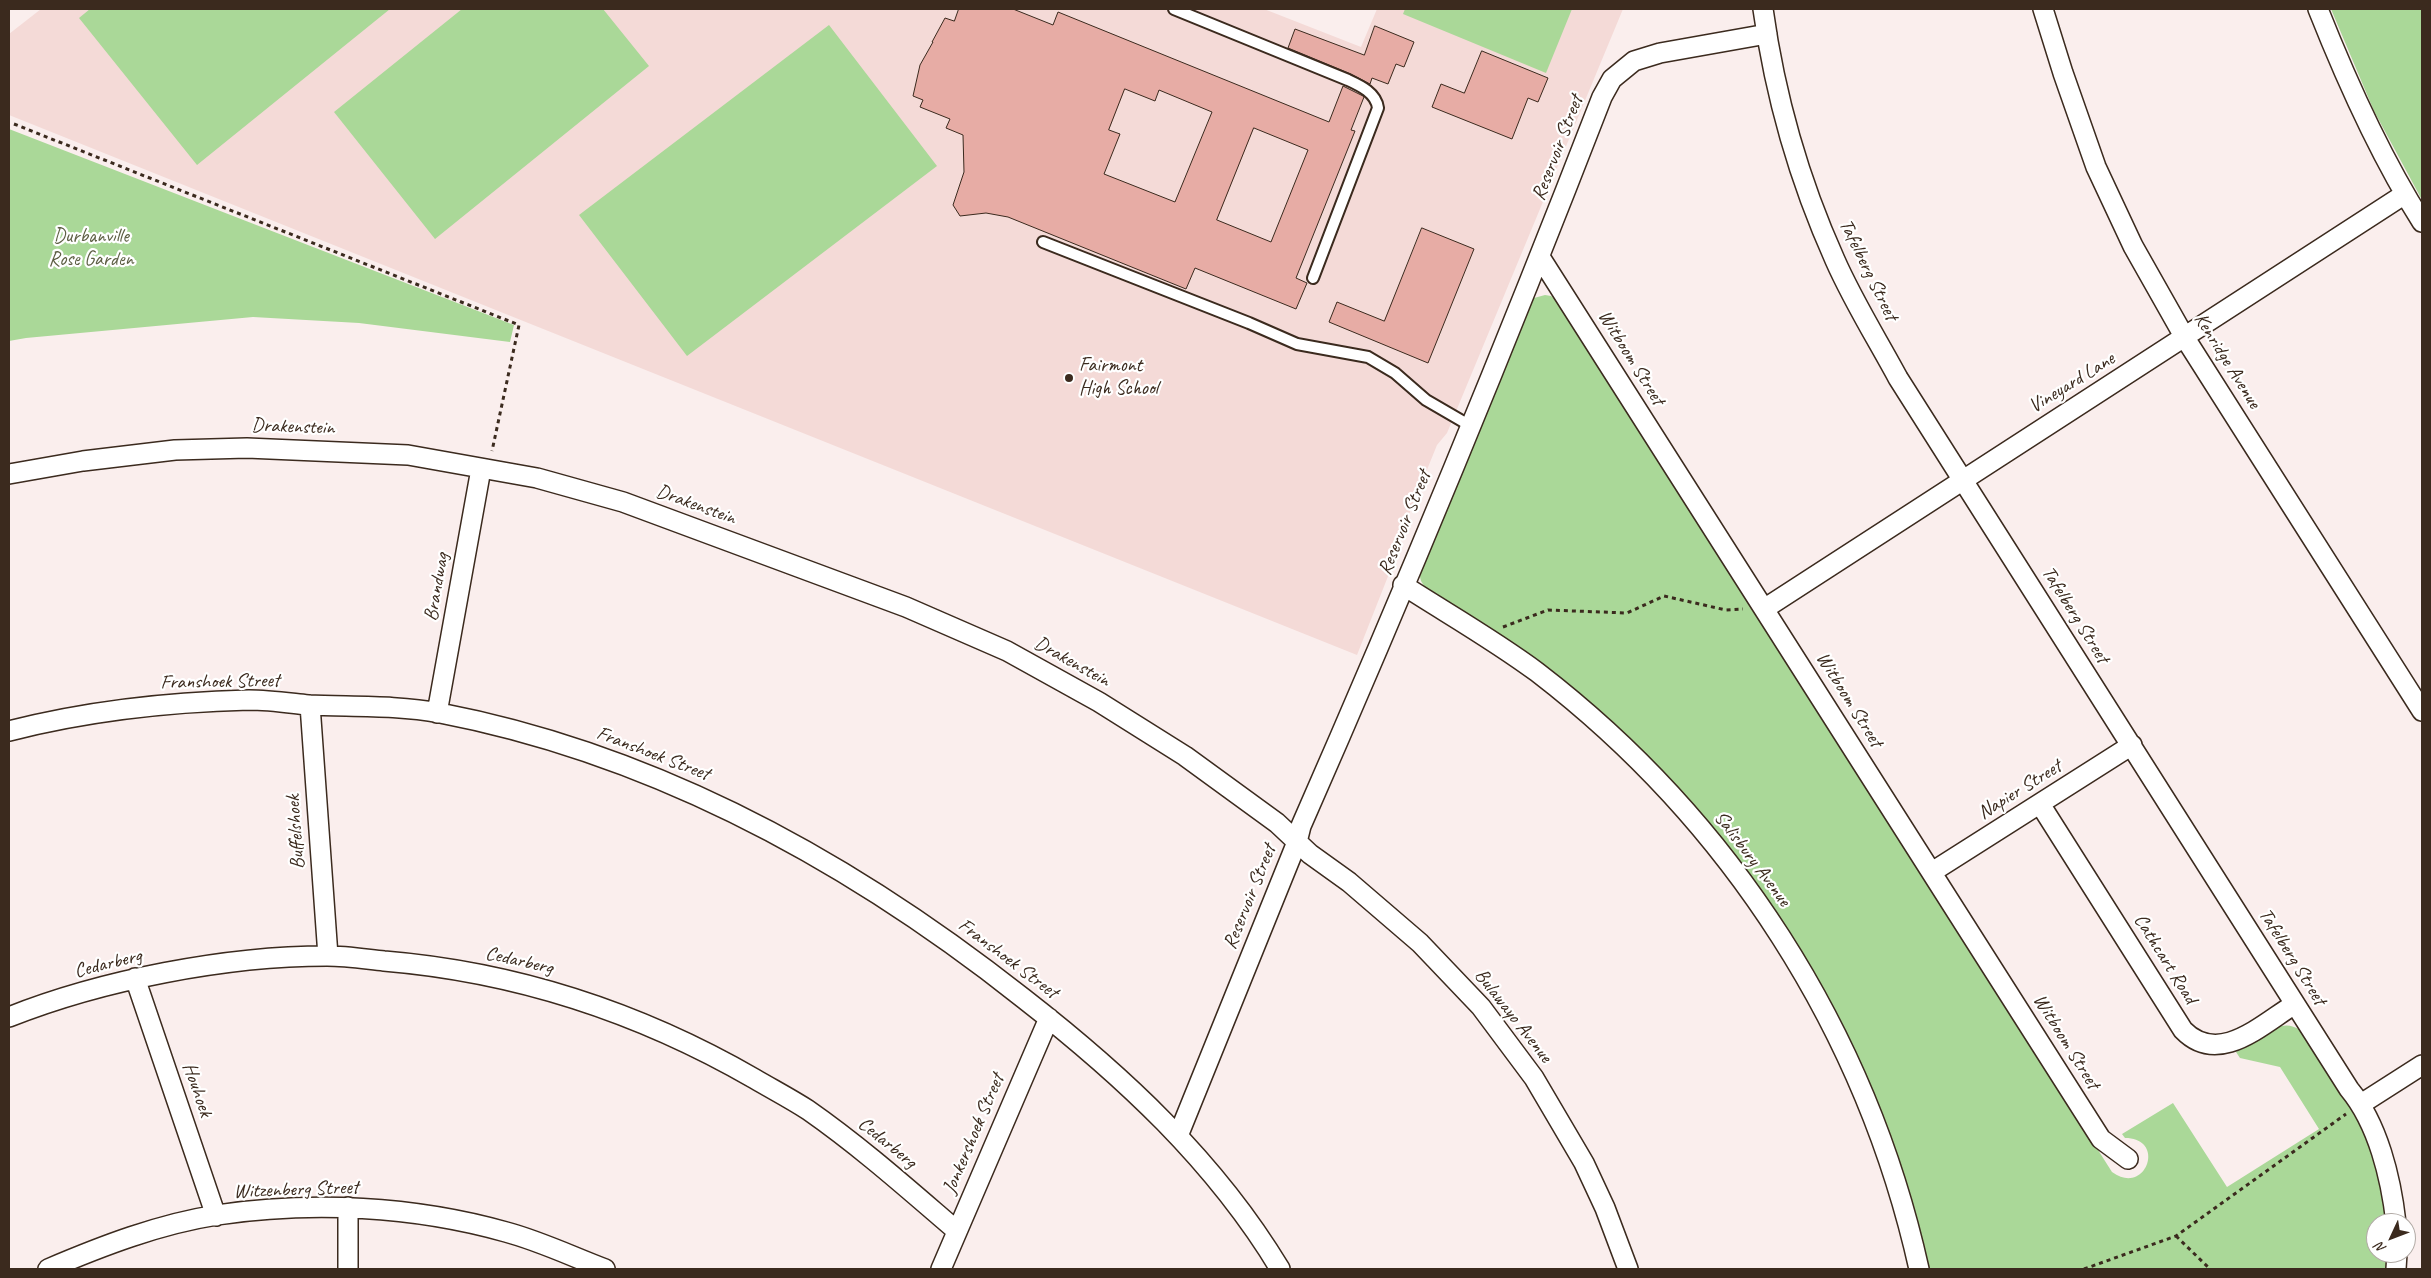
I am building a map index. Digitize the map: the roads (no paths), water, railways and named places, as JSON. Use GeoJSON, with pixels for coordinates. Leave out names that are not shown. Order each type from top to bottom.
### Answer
{"type":"FeatureCollection","features":[{"type":"Feature","properties":{"kind":"street","name":"Tafelberg Street"},"geometry":{"type":"LineString","coordinates":[[1764,9],[1775,77],[1793,146],[1813,208],[1836,262],[1898,378],[2295,1004],[2361,1104],[2380,1154],[2395,1213]]}},
{"type":"Feature","properties":{"kind":"street","name":"Kenridge Avenue"},"geometry":{"type":"LineString","coordinates":[[2043,9],[2096,167],[2133,246],[2185,338],[2422,711]]}},
{"type":"Feature","properties":{"kind":"street"},"geometry":{"type":"LineString","coordinates":[[2318,9],[2350,84],[2405,194],[2422,222]]}},
{"type":"Feature","properties":{"kind":"street","name":"Reservoir Street"},"geometry":{"type":"LineString","coordinates":[[1178,1136],[1297,842],[1301,826],[1382,640],[1403,585],[1540,257],[1602,96],[1612,79],[1634,61],[1660,53],[1767,34]]}},
{"type":"Feature","properties":{"kind":"street","name":"Vineyard Lane"},"geometry":{"type":"LineString","coordinates":[[1764,609],[2405,194]]}},
{"type":"Feature","properties":{"kind":"street","name":"Witboom Street"},"geometry":{"type":"LineString","coordinates":[[1540,257],[2101,1139],[2128,1159]]}},
{"type":"Feature","properties":{"kind":"street","name":"Drakenstein"},"geometry":{"type":"LineString","coordinates":[[9,474],[83,461],[175,450],[247,448],[408,455],[537,478],[624,502],[906,607],[1007,651],[1099,702],[1185,756],[1277,823],[1297,842]]}},
{"type":"Feature","properties":{"kind":"street","name":"Brandwag"},"geometry":{"type":"LineString","coordinates":[[437,713],[481,468]]}},
{"type":"Feature","properties":{"kind":"street","name":"Salisbury Avenue"},"geometry":{"type":"LineString","coordinates":[[1403,585],[1484,635],[1568,697],[1629,752],[1705,832],[1771,920],[1823,1006],[1866,1098],[1900,1193],[1919,1269]]}},
{"type":"Feature","properties":{"kind":"street","name":"Franshoek Street"},"geometry":{"type":"LineString","coordinates":[[9,731],[90,714],[144,707],[253,700],[310,705],[370,706],[437,713],[570,747],[660,779],[744,816],[851,876],[892,902],[991,972],[1049,1018],[1112,1073],[1178,1136],[1218,1179],[1241,1208],[1280,1269]]}},
{"type":"Feature","properties":{"kind":"street","name":"Buffelshoek"},"geometry":{"type":"LineString","coordinates":[[310,705],[328,956]]}},
{"type":"Feature","properties":{"kind":"street","name":"Napier Street"},"geometry":{"type":"LineString","coordinates":[[1932,872],[2132,745]]}},
{"type":"Feature","properties":{"kind":"street","name":"Cathcart Road"},"geometry":{"type":"LineString","coordinates":[[2040,804],[2178,1021],[2191,1037],[2210,1046],[2230,1044],[2295,1004]]}},
{"type":"Feature","properties":{"kind":"street","name":"Bulawayo Avenue"},"geometry":{"type":"LineString","coordinates":[[1297,842],[1385,911],[1420,943],[1475,1001],[1508,1042],[1555,1111],[1584,1163],[1605,1208],[1628,1269]]}},
{"type":"Feature","properties":{"kind":"street","name":"Cedarberg"},"geometry":{"type":"LineString","coordinates":[[9,1017],[37,1006],[135,978],[240,962],[328,956],[416,963],[520,981],[630,1016],[714,1055],[806,1109],[876,1160],[956,1231]]}},
{"type":"Feature","properties":{"kind":"street","name":"Houhoek"},"geometry":{"type":"LineString","coordinates":[[135,978],[216,1216]]}},
{"type":"Feature","properties":{"kind":"street","name":"Jonkershoek Street"},"geometry":{"type":"LineString","coordinates":[[942,1269],[956,1231],[1049,1018]]}},
{"type":"Feature","properties":{"kind":"street"},"geometry":{"type":"LineString","coordinates":[[2361,1104],[2422,1065]]}},
{"type":"Feature","properties":{"kind":"street"},"geometry":{"type":"LineString","coordinates":[[348,1207],[348,1269]]}},
{"type":"Feature","properties":{"kind":"street","name":"Witzenberg Street"},"geometry":{"type":"LineString","coordinates":[[48,1269],[110,1243],[216,1216],[281,1210],[348,1207],[466,1222],[508,1232],[605,1269]]}},
{"type":"Feature","properties":{"kind":"lane"},"geometry":{"type":"LineString","coordinates":[[1174,9],[1348,80],[1363,88],[1375,99],[1378,108],[1313,278]]}},
{"type":"Feature","properties":{"kind":"lane"},"geometry":{"type":"LineString","coordinates":[[1042,242],[1249,323],[1297,344],[1368,357],[1395,373],[1426,400],[1470,425]]}},
{"type":"Feature","properties":{"kind":"place","name":"Fairmont High School"},"geometry":{"type":"Point","coordinates":[1069,378]}},
{"type":"Feature","properties":{"kind":"park label","name":"Durbanville Rose Garden"},"geometry":{"type":"Point","coordinates":[91,248]}}]}
